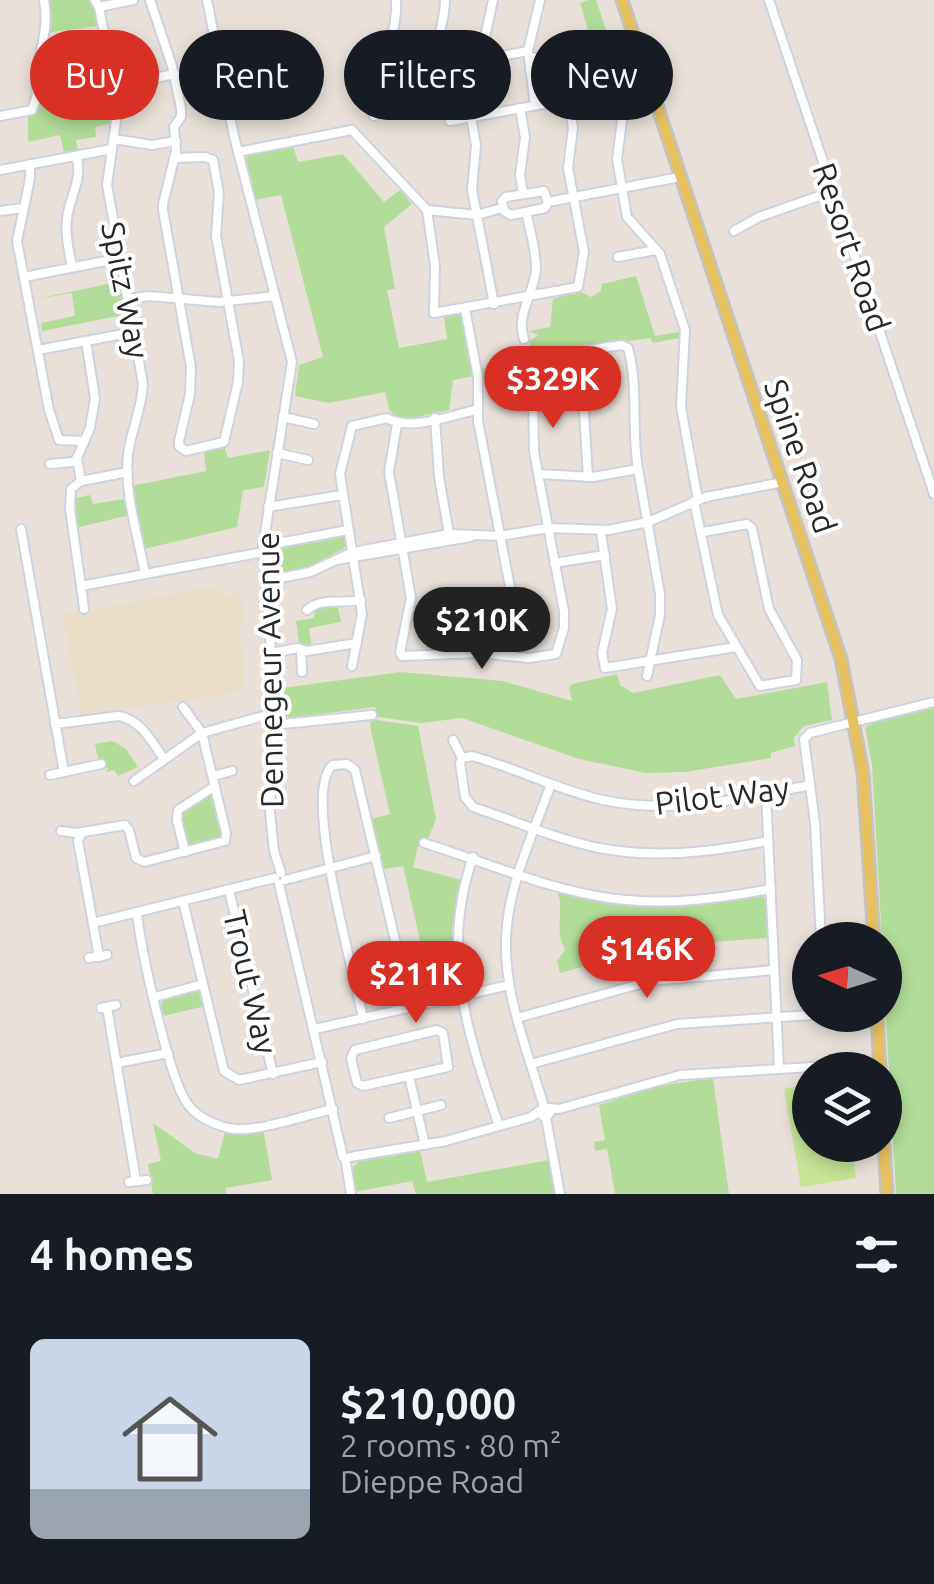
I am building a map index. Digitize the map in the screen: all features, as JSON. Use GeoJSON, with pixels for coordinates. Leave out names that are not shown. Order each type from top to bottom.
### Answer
{"type":"FeatureCollection","features":[{"type":"Feature","properties":{"kind":"main road","name":"Spine Road"},"geometry":{"type":"LineString","coordinates":[[622,0],[831,625],[855,722],[866,802],[873,922]]}},
{"type":"Feature","properties":{"kind":"main road"},"geometry":{"type":"LineString","coordinates":[[885,1162],[887,1194]]}},
{"type":"Feature","properties":{"kind":"street"},"geometry":{"type":"LineString","coordinates":[[44,0],[47,30]]}},
{"type":"Feature","properties":{"kind":"street","name":"Spitz Way"},"geometry":{"type":"LineString","coordinates":[[103,30],[97,3],[133,0]]}},
{"type":"Feature","properties":{"kind":"street"},"geometry":{"type":"LineString","coordinates":[[150,0],[175,74],[182,113],[174,126],[174,158],[163,210],[191,375],[179,441],[186,452],[220,444],[226,436],[240,374],[216,236],[219,193],[212,160],[174,158]]}},
{"type":"Feature","properties":{"kind":"street"},"geometry":{"type":"LineString","coordinates":[[394,30],[396,0]]}},
{"type":"Feature","properties":{"kind":"street"},"geometry":{"type":"LineString","coordinates":[[439,30],[445,0]]}},
{"type":"Feature","properties":{"kind":"street"},"geometry":{"type":"LineString","coordinates":[[487,30],[494,0]]}},
{"type":"Feature","properties":{"kind":"street"},"geometry":{"type":"LineString","coordinates":[[531,77],[528,55],[540,0]]}},
{"type":"Feature","properties":{"kind":"street","name":"Resort Road"},"geometry":{"type":"LineString","coordinates":[[769,0],[934,494]]}},
{"type":"Feature","properties":{"kind":"street","name":"Dennegeur Avenue"},"geometry":{"type":"LineString","coordinates":[[209,2],[238,152],[292,362],[263,549],[274,712],[270,812],[280,879],[314,1030],[342,1146],[349,1159],[351,1194]]}},
{"type":"Feature","properties":{"kind":"street"},"geometry":{"type":"LineString","coordinates":[[511,57],[546,56],[551,63],[547,68],[530,70]]}},
{"type":"Feature","properties":{"kind":"street"},"geometry":{"type":"LineString","coordinates":[[159,76],[175,74]]}},
{"type":"Feature","properties":{"kind":"street"},"geometry":{"type":"LineString","coordinates":[[511,110],[531,106]]}},
{"type":"Feature","properties":{"kind":"street"},"geometry":{"type":"LineString","coordinates":[[520,108],[525,142],[520,175],[522,194]]}},
{"type":"Feature","properties":{"kind":"street"},"geometry":{"type":"LineString","coordinates":[[0,116],[30,110]]}},
{"type":"Feature","properties":{"kind":"street"},"geometry":{"type":"LineString","coordinates":[[26,112],[28,126]]}},
{"type":"Feature","properties":{"kind":"street","name":"Spitz Way"},"geometry":{"type":"LineString","coordinates":[[117,120],[107,185],[143,384],[128,472],[140,574]]}},
{"type":"Feature","properties":{"kind":"street"},"geometry":{"type":"LineString","coordinates":[[450,121],[457,120]]}},
{"type":"Feature","properties":{"kind":"street"},"geometry":{"type":"LineString","coordinates":[[471,120],[476,145],[471,186],[494,304]]}},
{"type":"Feature","properties":{"kind":"street"},"geometry":{"type":"LineString","coordinates":[[238,152],[354,130],[427,210],[435,266],[435,314],[578,287],[584,252],[568,168],[572,120]]}},
{"type":"Feature","properties":{"kind":"street"},"geometry":{"type":"LineString","coordinates":[[622,120],[617,159],[628,220],[656,250],[685,330],[681,407],[696,501],[718,615],[760,686],[796,680],[797,660],[770,609],[752,528],[747,524],[703,532]]}},
{"type":"Feature","properties":{"kind":"street"},"geometry":{"type":"LineString","coordinates":[[0,170],[76,156],[113,144],[176,142]]}},
{"type":"Feature","properties":{"kind":"street"},"geometry":{"type":"LineString","coordinates":[[72,267],[66,230],[79,168],[76,156]]}},
{"type":"Feature","properties":{"kind":"street"},"geometry":{"type":"LineString","coordinates":[[30,164],[18,241],[38,350],[56,437],[66,443],[84,441]]}},
{"type":"Feature","properties":{"kind":"street"},"geometry":{"type":"LineString","coordinates":[[548,202],[680,177]]}},
{"type":"Feature","properties":{"kind":"street"},"geometry":{"type":"LineString","coordinates":[[502,208],[503,199],[542,191],[548,202]]}},
{"type":"Feature","properties":{"kind":"street"},"geometry":{"type":"LineString","coordinates":[[734,231],[759,217],[833,191]]}},
{"type":"Feature","properties":{"kind":"street"},"geometry":{"type":"LineString","coordinates":[[502,208],[509,215],[545,208],[548,202]]}},
{"type":"Feature","properties":{"kind":"street"},"geometry":{"type":"LineString","coordinates":[[0,211],[23,208]]}},
{"type":"Feature","properties":{"kind":"street"},"geometry":{"type":"LineString","coordinates":[[427,210],[477,215],[502,208]]}},
{"type":"Feature","properties":{"kind":"street"},"geometry":{"type":"LineString","coordinates":[[524,340],[522,324],[536,266],[526,212]]}},
{"type":"Feature","properties":{"kind":"street"},"geometry":{"type":"LineString","coordinates":[[618,257],[656,250]]}},
{"type":"Feature","properties":{"kind":"street"},"geometry":{"type":"LineString","coordinates":[[24,276],[121,258]]}},
{"type":"Feature","properties":{"kind":"street"},"geometry":{"type":"LineString","coordinates":[[128,299],[146,296],[228,301],[275,296]]}},
{"type":"Feature","properties":{"kind":"street"},"geometry":{"type":"LineString","coordinates":[[465,309],[478,377],[476,410],[515,613],[512,656]]}},
{"type":"Feature","properties":{"kind":"street"},"geometry":{"type":"LineString","coordinates":[[38,350],[134,332]]}},
{"type":"Feature","properties":{"kind":"street"},"geometry":{"type":"LineString","coordinates":[[81,481],[78,458],[96,398],[86,342]]}},
{"type":"Feature","properties":{"kind":"street"},"geometry":{"type":"LineString","coordinates":[[588,476],[580,351],[626,346],[632,368],[638,470],[660,594],[660,615],[647,676]]}},
{"type":"Feature","properties":{"kind":"street"},"geometry":{"type":"LineString","coordinates":[[397,424],[389,472],[410,598],[400,652],[403,657],[472,652],[529,658],[556,654],[564,628],[564,611],[534,451],[534,396],[560,392],[583,396]]}},
{"type":"Feature","properties":{"kind":"street"},"geometry":{"type":"LineString","coordinates":[[352,666],[361,600],[342,495],[342,456],[352,426],[387,418],[397,424],[476,410]]}},
{"type":"Feature","properties":{"kind":"street"},"geometry":{"type":"LineString","coordinates":[[283,417],[314,424]]}},
{"type":"Feature","properties":{"kind":"street"},"geometry":{"type":"LineString","coordinates":[[435,418],[449,534]]}},
{"type":"Feature","properties":{"kind":"street"},"geometry":{"type":"LineString","coordinates":[[277,453],[308,460]]}},
{"type":"Feature","properties":{"kind":"street"},"geometry":{"type":"LineString","coordinates":[[50,464],[78,458]]}},
{"type":"Feature","properties":{"kind":"street"},"geometry":{"type":"LineString","coordinates":[[538,474],[588,476],[638,470]]}},
{"type":"Feature","properties":{"kind":"street"},"geometry":{"type":"LineString","coordinates":[[84,609],[69,499],[71,489],[81,481],[128,472]]}},
{"type":"Feature","properties":{"kind":"street"},"geometry":{"type":"LineString","coordinates":[[402,546],[449,534],[500,536],[548,528],[601,532],[648,522],[696,501],[783,482]]}},
{"type":"Feature","properties":{"kind":"street"},"geometry":{"type":"LineString","coordinates":[[268,507],[342,495]]}},
{"type":"Feature","properties":{"kind":"street"},"geometry":{"type":"LineString","coordinates":[[21,530],[64,772]]}},
{"type":"Feature","properties":{"kind":"street"},"geometry":{"type":"LineString","coordinates":[[81,586],[348,530]]}},
{"type":"Feature","properties":{"kind":"street"},"geometry":{"type":"LineString","coordinates":[[601,532],[612,609],[602,653],[605,668],[736,647]]}},
{"type":"Feature","properties":{"kind":"street"},"geometry":{"type":"LineString","coordinates":[[266,580],[310,572],[353,555],[474,536]]}},
{"type":"Feature","properties":{"kind":"street"},"geometry":{"type":"LineString","coordinates":[[554,563],[605,555]]}},
{"type":"Feature","properties":{"kind":"street"},"geometry":{"type":"LineString","coordinates":[[307,610],[321,602],[342,604],[361,600]]}},
{"type":"Feature","properties":{"kind":"street"},"geometry":{"type":"LineString","coordinates":[[272,652],[357,644]]}},
{"type":"Feature","properties":{"kind":"street"},"geometry":{"type":"LineString","coordinates":[[301,650],[302,672]]}},
{"type":"Feature","properties":{"kind":"street"},"geometry":{"type":"LineString","coordinates":[[820,922],[810,785],[802,744],[806,736],[934,702]]}},
{"type":"Feature","properties":{"kind":"street"},"geometry":{"type":"LineString","coordinates":[[61,831],[126,826],[138,860],[223,843],[226,839],[202,733],[183,706]]}},
{"type":"Feature","properties":{"kind":"street"},"geometry":{"type":"LineString","coordinates":[[134,781],[202,733],[274,712]]}},
{"type":"Feature","properties":{"kind":"street"},"geometry":{"type":"LineString","coordinates":[[274,725],[372,715]]}},
{"type":"Feature","properties":{"kind":"street"},"geometry":{"type":"LineString","coordinates":[[55,724],[128,718],[141,728],[164,760]]}},
{"type":"Feature","properties":{"kind":"street"},"geometry":{"type":"LineString","coordinates":[[452,740],[462,758],[460,768],[470,804],[535,829],[601,848],[666,854],[768,841]]}},
{"type":"Feature","properties":{"kind":"street","name":"Pilot Way"},"geometry":{"type":"LineString","coordinates":[[462,758],[478,758],[602,800],[656,806],[700,805],[810,785]]}},
{"type":"Feature","properties":{"kind":"street"},"geometry":{"type":"LineString","coordinates":[[50,775],[102,764]]}},
{"type":"Feature","properties":{"kind":"street"},"geometry":{"type":"LineString","coordinates":[[364,1019],[324,830],[322,788],[326,770],[333,765],[348,764],[355,770],[410,1008]]}},
{"type":"Feature","properties":{"kind":"street"},"geometry":{"type":"LineString","coordinates":[[185,852],[176,813],[214,781],[232,772]]}},
{"type":"Feature","properties":{"kind":"street"},"geometry":{"type":"LineString","coordinates":[[551,784],[506,923],[509,986],[545,1113],[560,1194]]}},
{"type":"Feature","properties":{"kind":"street"},"geometry":{"type":"LineString","coordinates":[[766,794],[780,1068]]}},
{"type":"Feature","properties":{"kind":"street"},"geometry":{"type":"LineString","coordinates":[[82,832],[78,841],[98,957]]}},
{"type":"Feature","properties":{"kind":"street"},"geometry":{"type":"LineString","coordinates":[[424,843],[585,894],[638,901],[696,900],[771,890]]}},
{"type":"Feature","properties":{"kind":"street"},"geometry":{"type":"LineString","coordinates":[[93,924],[376,856]]}},
{"type":"Feature","properties":{"kind":"street"},"geometry":{"type":"LineString","coordinates":[[473,858],[462,891],[456,937],[461,996],[499,1126]]}},
{"type":"Feature","properties":{"kind":"street","name":"Trout Way"},"geometry":{"type":"LineString","coordinates":[[230,890],[273,1074]]}},
{"type":"Feature","properties":{"kind":"street"},"geometry":{"type":"LineString","coordinates":[[183,901],[228,1076],[239,1080],[322,1062]]}},
{"type":"Feature","properties":{"kind":"street"},"geometry":{"type":"LineString","coordinates":[[137,914],[168,1053],[182,1096],[191,1108],[208,1121],[234,1129],[333,1109]]}},
{"type":"Feature","properties":{"kind":"street"},"geometry":{"type":"LineString","coordinates":[[518,1018],[651,980],[774,970]]}},
{"type":"Feature","properties":{"kind":"street"},"geometry":{"type":"LineString","coordinates":[[156,997],[203,984]]}},
{"type":"Feature","properties":{"kind":"street"},"geometry":{"type":"LineString","coordinates":[[314,1030],[509,986]]}},
{"type":"Feature","properties":{"kind":"street"},"geometry":{"type":"LineString","coordinates":[[108,1007],[133,1182],[146,1180]]}},
{"type":"Feature","properties":{"kind":"street"},"geometry":{"type":"LineString","coordinates":[[531,1064],[677,1024],[792,1017]]}},
{"type":"Feature","properties":{"kind":"street"},"geometry":{"type":"LineString","coordinates":[[441,1031],[449,1066],[409,1076],[360,1086],[352,1053],[441,1031]]}},
{"type":"Feature","properties":{"kind":"street"},"geometry":{"type":"LineString","coordinates":[[117,1063],[168,1053]]}},
{"type":"Feature","properties":{"kind":"street"},"geometry":{"type":"LineString","coordinates":[[349,1159],[425,1145],[680,1075],[792,1068]]}},
{"type":"Feature","properties":{"kind":"street"},"geometry":{"type":"LineString","coordinates":[[409,1076],[425,1145]]}},
{"type":"Feature","properties":{"kind":"street"},"geometry":{"type":"LineString","coordinates":[[389,1118],[441,1106]]}},
{"type":"Feature","properties":{"kind":"shaded area"},"geometry":{"type":"Polygon","coordinates":[[[217,586],[226,595],[240,593],[246,623],[240,625],[245,692],[81,714],[63,615],[217,586]]]}},
{"type":"Feature","properties":{"kind":"green space"},"geometry":{"type":"Polygon","coordinates":[[[46,0],[92,0],[98,26],[50,30],[52,16],[46,0]]]}},
{"type":"Feature","properties":{"kind":"green space"},"geometry":{"type":"Polygon","coordinates":[[[596,0],[606,30],[588,30],[580,3],[596,0]]]}},
{"type":"Feature","properties":{"kind":"green space"},"geometry":{"type":"Polygon","coordinates":[[[28,115],[30,120],[113,120],[95,127],[96,137],[76,140],[78,151],[64,153],[60,135],[28,142],[28,115]]]}},
{"type":"Feature","properties":{"kind":"green space"},"geometry":{"type":"Polygon","coordinates":[[[293,146],[298,162],[343,154],[384,202],[400,190],[412,204],[384,227],[395,289],[387,290],[399,348],[447,339],[444,317],[461,312],[474,370],[522,361],[531,348],[529,341],[538,335],[528,331],[550,327],[553,299],[579,291],[591,297],[601,291],[602,284],[636,276],[655,336],[679,332],[679,338],[653,343],[650,338],[552,352],[554,369],[482,384],[479,375],[453,380],[449,410],[399,421],[389,409],[385,392],[329,403],[295,396],[299,365],[323,357],[281,195],[255,200],[246,159],[249,154],[293,146]]]}},
{"type":"Feature","properties":{"kind":"green space"},"geometry":{"type":"Polygon","coordinates":[[[122,281],[128,314],[42,331],[41,323],[75,316],[72,293],[36,299],[122,281]]]}},
{"type":"Feature","properties":{"kind":"green space"},"geometry":{"type":"Polygon","coordinates":[[[224,446],[228,458],[270,450],[264,487],[243,490],[237,527],[144,549],[131,486],[206,471],[204,451],[224,446]]]}},
{"type":"Feature","properties":{"kind":"green space"},"geometry":{"type":"Polygon","coordinates":[[[90,495],[93,504],[128,501],[130,515],[75,528],[72,499],[90,495]]]}},
{"type":"Feature","properties":{"kind":"green space"},"geometry":{"type":"Polygon","coordinates":[[[344,533],[345,548],[306,568],[281,573],[275,569],[272,546],[344,533]]]}},
{"type":"Feature","properties":{"kind":"green space"},"geometry":{"type":"Polygon","coordinates":[[[338,607],[341,622],[309,628],[312,648],[306,648],[299,643],[296,621],[314,618],[315,608],[338,607]]]}},
{"type":"Feature","properties":{"kind":"green space"},"geometry":{"type":"Polygon","coordinates":[[[401,672],[503,681],[572,701],[572,684],[617,674],[620,685],[633,693],[720,675],[736,699],[827,682],[832,720],[804,726],[794,738],[795,746],[771,753],[771,758],[685,772],[646,773],[579,759],[462,718],[421,723],[378,717],[375,707],[281,719],[279,710],[287,699],[281,695],[282,688],[401,672]]]}},
{"type":"Feature","properties":{"kind":"green space"},"geometry":{"type":"Polygon","coordinates":[[[934,707],[934,1194],[896,1194],[894,1162],[902,1162],[902,1052],[888,1052],[887,1032],[902,1032],[902,922],[881,922],[872,765],[865,727],[934,707]]]}},
{"type":"Feature","properties":{"kind":"green space"},"geometry":{"type":"Polygon","coordinates":[[[370,721],[418,726],[436,819],[428,839],[420,838],[413,867],[461,880],[452,929],[453,989],[433,997],[403,866],[384,869],[371,819],[390,814],[371,731],[370,721]]]}},
{"type":"Feature","properties":{"kind":"green space"},"geometry":{"type":"Polygon","coordinates":[[[113,741],[126,749],[138,767],[118,776],[114,770],[106,772],[95,744],[113,741]]]}},
{"type":"Feature","properties":{"kind":"green space"},"geometry":{"type":"Polygon","coordinates":[[[209,794],[215,799],[222,840],[188,847],[180,812],[209,794]]]}},
{"type":"Feature","properties":{"kind":"green space"},"geometry":{"type":"Polygon","coordinates":[[[558,892],[659,907],[762,895],[767,902],[768,938],[658,946],[560,973],[557,961],[565,950],[560,935],[558,892]]]}},
{"type":"Feature","properties":{"kind":"green space"},"geometry":{"type":"Polygon","coordinates":[[[196,990],[202,994],[205,1006],[164,1016],[164,998],[196,990]]]}},
{"type":"Feature","properties":{"kind":"green space"},"geometry":{"type":"Polygon","coordinates":[[[713,1078],[729,1194],[615,1194],[607,1149],[595,1151],[594,1142],[605,1140],[599,1105],[663,1085],[713,1078]]]}},
{"type":"Feature","properties":{"kind":"green space"},"geometry":{"type":"Polygon","coordinates":[[[792,1087],[792,1135],[784,1089],[792,1087]]]}},
{"type":"Feature","properties":{"kind":"green space"},"geometry":{"type":"Polygon","coordinates":[[[153,1123],[195,1153],[218,1159],[225,1132],[263,1128],[272,1180],[226,1188],[226,1194],[153,1194],[148,1164],[161,1161],[153,1123]]]}},
{"type":"Feature","properties":{"kind":"green space"},"geometry":{"type":"Polygon","coordinates":[[[420,1150],[427,1182],[549,1160],[556,1194],[416,1194],[412,1181],[355,1192],[352,1169],[359,1161],[420,1150]]]}},
{"type":"Feature","properties":{"kind":"green space"},"geometry":{"type":"Polygon","coordinates":[[[797,1162],[854,1162],[856,1178],[801,1187],[797,1162]]]}}]}
